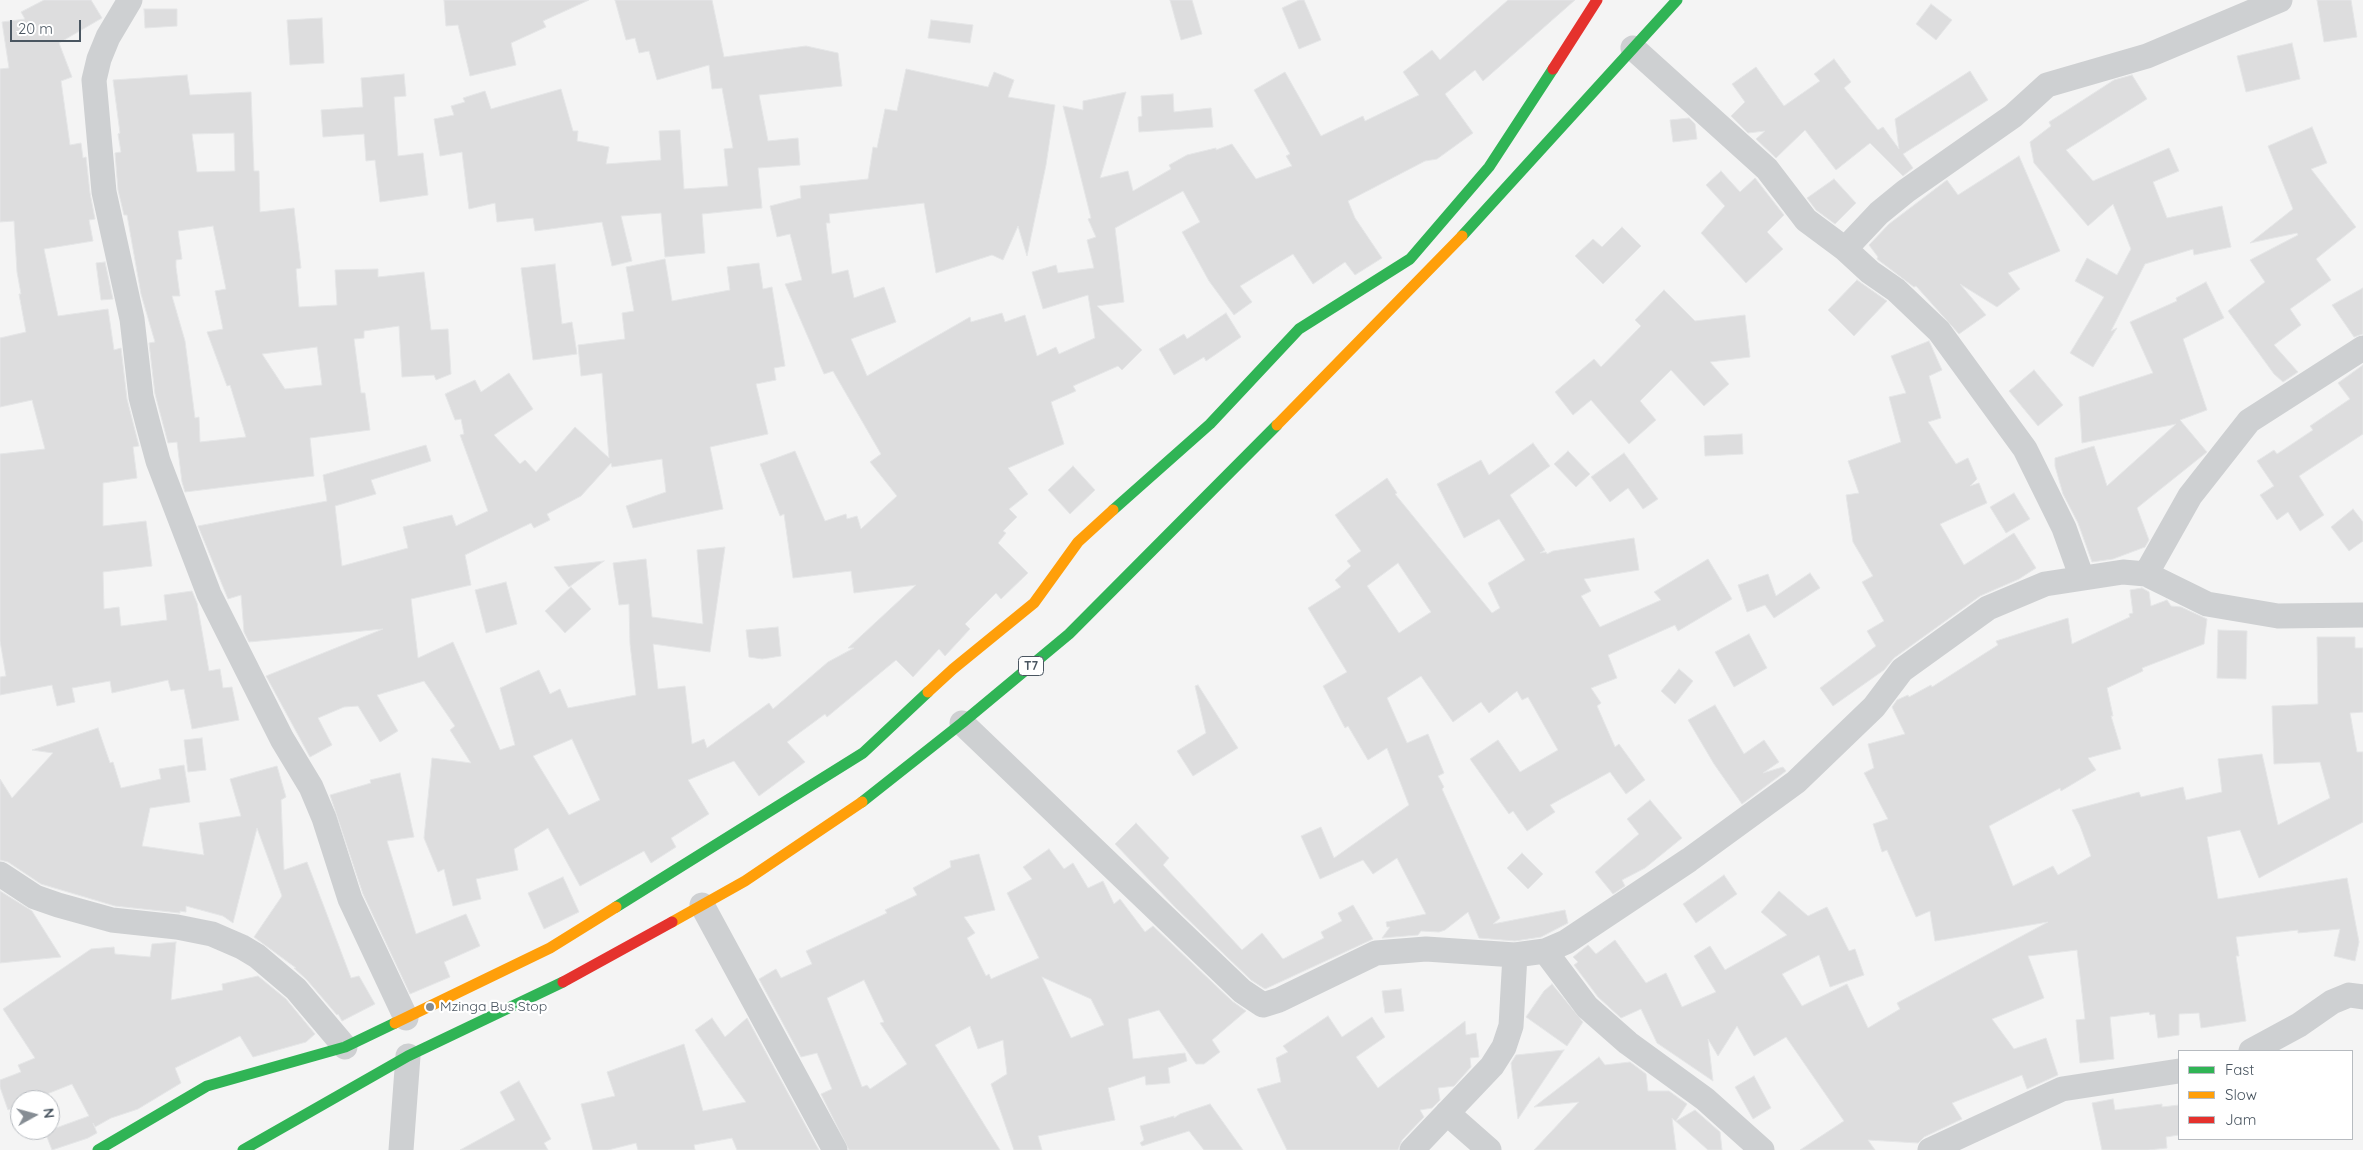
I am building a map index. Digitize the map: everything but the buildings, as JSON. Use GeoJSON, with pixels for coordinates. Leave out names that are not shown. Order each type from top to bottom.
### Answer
{"type":"FeatureCollection","features":[{"type":"Feature","properties":{"kind":"main road"},"geometry":{"type":"LineString","coordinates":[[98,1150],[206,1086],[345,1047],[550,948],[863,753],[953,669],[1034,603],[1078,542],[1210,424],[1299,329],[1410,259],[1489,167],[1596,0]]}},
{"type":"Feature","properties":{"kind":"main road","name":"T7"},"geometry":{"type":"LineString","coordinates":[[243,1150],[408,1056],[583,972],[745,881],[848,813],[962,723],[1069,634],[1202,502],[1471,226],[1677,0]]}},
{"type":"Feature","properties":{"kind":"street"},"geometry":{"type":"LineString","coordinates":[[130,0],[108,37],[99,59],[94,80],[105,201],[132,319],[141,396],[158,461],[209,594],[282,740],[311,787],[324,818],[350,899],[406,1018]]}},
{"type":"Feature","properties":{"kind":"street"},"geometry":{"type":"LineString","coordinates":[[1845,250],[1879,213],[1906,190],[2013,116],[2048,85],[2147,56],[2280,0]]}},
{"type":"Feature","properties":{"kind":"street"},"geometry":{"type":"LineString","coordinates":[[1633,48],[1767,169],[1806,220],[1908,301],[1940,331],[2025,449],[2064,528],[2082,578]]}},
{"type":"Feature","properties":{"kind":"street"},"geometry":{"type":"LineString","coordinates":[[2146,574],[2190,496],[2249,421],[2363,348]]}},
{"type":"Feature","properties":{"kind":"street"},"geometry":{"type":"LineString","coordinates":[[962,723],[1242,991],[1263,1006],[1376,954],[1426,949],[1515,955],[1545,951],[1566,942],[1688,860],[1796,782],[1874,707],[1902,670],[1988,608],[2045,584],[2123,572],[2146,574],[2207,604],[2278,616],[2363,615]]}},
{"type":"Feature","properties":{"kind":"street"},"geometry":{"type":"LineString","coordinates":[[0,874],[35,897],[58,905],[112,920],[177,927],[212,934],[242,947],[257,956],[296,989],[345,1047]]}},
{"type":"Feature","properties":{"kind":"street"},"geometry":{"type":"LineString","coordinates":[[702,905],[835,1150]]}},
{"type":"Feature","properties":{"kind":"street"},"geometry":{"type":"LineString","coordinates":[[1545,951],[1587,1006],[1628,1043],[1705,1099],[1762,1150]]}},
{"type":"Feature","properties":{"kind":"street"},"geometry":{"type":"LineString","coordinates":[[1412,1150],[1492,1066],[1504,1048],[1511,1026],[1515,955]]}},
{"type":"Feature","properties":{"kind":"street"},"geometry":{"type":"LineString","coordinates":[[2253,1050],[2299,1025],[2332,1002],[2349,995],[2363,997]]}},
{"type":"Feature","properties":{"kind":"street"},"geometry":{"type":"LineString","coordinates":[[402,1150],[408,1056]]}},
{"type":"Feature","properties":{"kind":"street"},"geometry":{"type":"LineString","coordinates":[[1930,1150],[2062,1089],[2178,1071]]}},
{"type":"Feature","properties":{"kind":"street"},"geometry":{"type":"LineString","coordinates":[[1447,1113],[1488,1150]]}},
{"type":"Feature","properties":{"kind":"traffic: fast"},"geometry":{"type":"LineString","coordinates":[[1462,236],[1677,0]]}},
{"type":"Feature","properties":{"kind":"traffic: fast"},"geometry":{"type":"LineString","coordinates":[[1113,510],[1210,424],[1299,329],[1410,259],[1489,167],[1553,69]]}},
{"type":"Feature","properties":{"kind":"traffic: fast"},"geometry":{"type":"LineString","coordinates":[[862,802],[962,723],[1069,634],[1277,425]]}},
{"type":"Feature","properties":{"kind":"traffic: fast"},"geometry":{"type":"LineString","coordinates":[[616,907],[863,753],[928,692]]}},
{"type":"Feature","properties":{"kind":"traffic: fast"},"geometry":{"type":"LineString","coordinates":[[243,1150],[408,1056],[563,982]]}},
{"type":"Feature","properties":{"kind":"traffic: fast"},"geometry":{"type":"LineString","coordinates":[[98,1150],[207,1086],[345,1047],[395,1023]]}},
{"type":"Feature","properties":{"kind":"traffic: slow"},"geometry":{"type":"LineString","coordinates":[[1277,425],[1462,236]]}},
{"type":"Feature","properties":{"kind":"traffic: slow"},"geometry":{"type":"LineString","coordinates":[[928,692],[953,669],[1034,603],[1078,542],[1113,510]]}},
{"type":"Feature","properties":{"kind":"traffic: slow"},"geometry":{"type":"LineString","coordinates":[[672,922],[745,881],[862,802]]}},
{"type":"Feature","properties":{"kind":"traffic: slow"},"geometry":{"type":"LineString","coordinates":[[395,1023],[550,948],[616,907]]}},
{"type":"Feature","properties":{"kind":"traffic: jam"},"geometry":{"type":"LineString","coordinates":[[1553,69],[1597,0]]}},
{"type":"Feature","properties":{"kind":"traffic: jam"},"geometry":{"type":"LineString","coordinates":[[563,982],[672,922]]}},
{"type":"Feature","properties":{"kind":"place","name":"Mzinga Bus Stop"},"geometry":{"type":"Point","coordinates":[430,1007]}}]}
